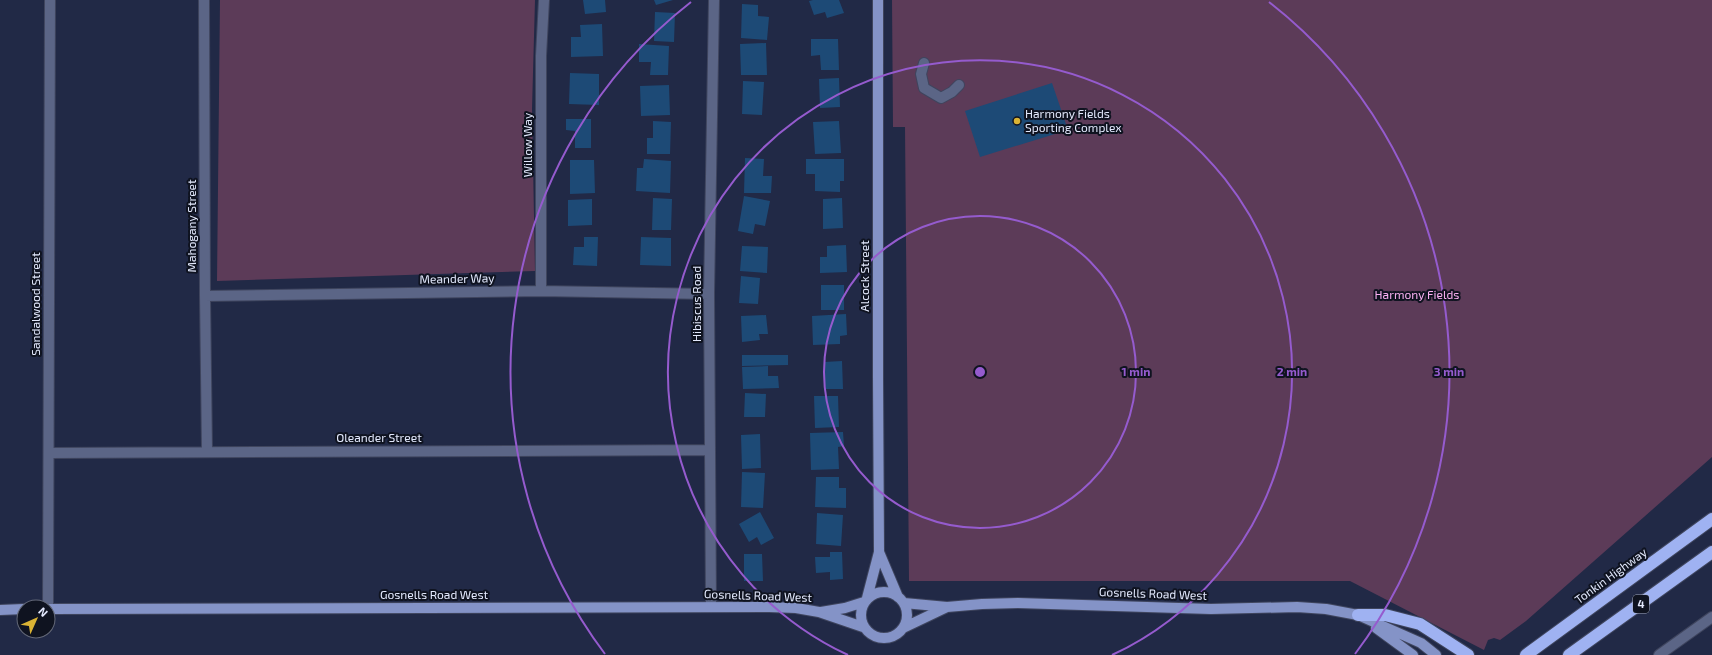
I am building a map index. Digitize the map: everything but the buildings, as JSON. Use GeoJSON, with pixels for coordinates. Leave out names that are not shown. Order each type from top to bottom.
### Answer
{"type":"FeatureCollection","features":[{"type":"Feature","properties":{"kind":"highway","name":"Tonkin Highway"},"geometry":{"type":"LineString","coordinates":[[1526,655],[1712,519]]}},
{"type":"Feature","properties":{"kind":"highway","name":"4"},"geometry":{"type":"LineString","coordinates":[[1569,655],[1712,552]]}},
{"type":"Feature","properties":{"kind":"highway"},"geometry":{"type":"LineString","coordinates":[[1358,615],[1385,616],[1420,624],[1468,655]]}},
{"type":"Feature","properties":{"kind":"main road","name":"Alcock Street"},"geometry":{"type":"LineString","coordinates":[[866,600],[880,552],[878,377],[878,0]]}},
{"type":"Feature","properties":{"kind":"main road","name":"Alcock Street"},"geometry":{"type":"LineString","coordinates":[[880,552],[901,600]]}},
{"type":"Feature","properties":{"kind":"main road","name":"Gosnells Road West"},"geometry":{"type":"LineString","coordinates":[[819,612],[845,608],[866,600],[879,592],[892,593],[901,600],[947,607],[982,604],[1011,604],[1211,609],[1297,607],[1326,609],[1358,615],[1421,643],[1436,655]]}},
{"type":"Feature","properties":{"kind":"main road"},"geometry":{"type":"LineString","coordinates":[[863,627],[860,614],[866,600]]}},
{"type":"Feature","properties":{"kind":"main road"},"geometry":{"type":"LineString","coordinates":[[901,600],[907,615],[904,628]]}},
{"type":"Feature","properties":{"kind":"main road","name":"Gosnells Road West"},"geometry":{"type":"LineString","coordinates":[[56,609],[796,608],[819,612],[863,627],[868,633],[883,639],[891,638],[904,628],[947,607]]}},
{"type":"Feature","properties":{"kind":"main road"},"geometry":{"type":"LineString","coordinates":[[0,610],[16,609]]}},
{"type":"Feature","properties":{"kind":"main road","name":"Gosnells Road West"},"geometry":{"type":"LineString","coordinates":[[1358,615],[1413,655]]}},
{"type":"Feature","properties":{"kind":"street","name":"Sandalwood Street"},"geometry":{"type":"LineString","coordinates":[[48,599],[50,0]]}},
{"type":"Feature","properties":{"kind":"street","name":"Mahogany Street"},"geometry":{"type":"LineString","coordinates":[[204,0],[205,296],[208,451]]}},
{"type":"Feature","properties":{"kind":"street","name":"Willow Way"},"geometry":{"type":"LineString","coordinates":[[540,291],[541,56],[544,0]]}},
{"type":"Feature","properties":{"kind":"street","name":"Hibiscus Road"},"geometry":{"type":"LineString","coordinates":[[711,607],[709,294],[714,0]]}},
{"type":"Feature","properties":{"kind":"street"},"geometry":{"type":"LineString","coordinates":[[924,63],[921,74],[924,88],[941,98],[952,92],[959,85]]}},
{"type":"Feature","properties":{"kind":"street","name":"Meander Way"},"geometry":{"type":"LineString","coordinates":[[205,296],[540,291],[709,294]]}},
{"type":"Feature","properties":{"kind":"street","name":"Oleander Street"},"geometry":{"type":"LineString","coordinates":[[48,453],[208,451],[709,450]]}},
{"type":"Feature","properties":{"kind":"street"},"geometry":{"type":"LineString","coordinates":[[1659,655],[1712,617]]}},
{"type":"Feature","properties":{"kind":"green space"},"geometry":{"type":"Polygon","coordinates":[[[220,0],[535,0],[532,109],[535,271],[217,281],[220,0]]]}},
{"type":"Feature","properties":{"kind":"green space","name":"Harmony Fields"},"geometry":{"type":"Polygon","coordinates":[[[892,0],[1712,0],[1712,457],[1526,621],[1500,640],[1494,638],[1488,640],[1484,650],[1350,581],[909,581],[905,127],[893,127],[892,0]]]}},
{"type":"Feature","properties":{"kind":"place","name":"Harmony Fields Sporting Complex"},"geometry":{"type":"Point","coordinates":[1017,121]}}]}
